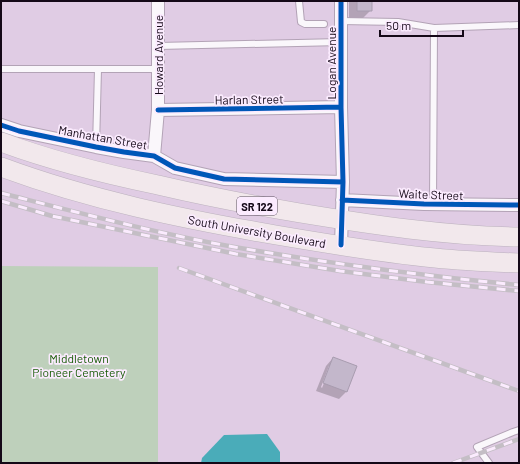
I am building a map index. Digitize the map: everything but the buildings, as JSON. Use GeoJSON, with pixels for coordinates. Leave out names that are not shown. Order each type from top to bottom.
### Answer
{"type":"FeatureCollection","features":[{"type":"Feature","properties":{"kind":"main road","name":"South University Boulevard"},"geometry":{"type":"LineString","coordinates":[[1,142],[88,170],[238,203],[342,220],[451,234],[519,237]]}},
{"type":"Feature","properties":{"kind":"main road","name":"South University Boulevard"},"geometry":{"type":"LineString","coordinates":[[1,167],[44,183],[88,196],[167,215],[341,246],[435,258],[519,264]]}},
{"type":"Feature","properties":{"kind":"main road"},"geometry":{"type":"LineString","coordinates":[[1,176],[19,182],[44,183]]}},
{"type":"Feature","properties":{"kind":"street","name":"Howard Avenue"},"geometry":{"type":"LineString","coordinates":[[154,156],[158,110],[158,1]]}},
{"type":"Feature","properties":{"kind":"street","name":"Logan Avenue"},"geometry":{"type":"LineString","coordinates":[[341,1],[343,182],[341,246]]}},
{"type":"Feature","properties":{"kind":"street","name":"Harlan Street"},"geometry":{"type":"LineString","coordinates":[[158,110],[341,107]]}},
{"type":"Feature","properties":{"kind":"street","name":"Manhattan Street"},"geometry":{"type":"LineString","coordinates":[[1,125],[19,131],[96,147],[154,156],[175,168],[224,179],[343,182]]}},
{"type":"Feature","properties":{"kind":"street","name":"Waite Street"},"geometry":{"type":"LineString","coordinates":[[342,200],[433,204],[519,205]]}},
{"type":"Feature","properties":{"kind":"lane"},"geometry":{"type":"LineString","coordinates":[[299,1],[301,22],[305,24],[324,24]]}},
{"type":"Feature","properties":{"kind":"lane"},"geometry":{"type":"LineString","coordinates":[[341,21],[398,22],[434,28],[519,26]]}},
{"type":"Feature","properties":{"kind":"lane"},"geometry":{"type":"LineString","coordinates":[[433,204],[434,28]]}},
{"type":"Feature","properties":{"kind":"lane"},"geometry":{"type":"LineString","coordinates":[[158,46],[341,42]]}},
{"type":"Feature","properties":{"kind":"lane"},"geometry":{"type":"LineString","coordinates":[[1,69],[158,69]]}},
{"type":"Feature","properties":{"kind":"lane"},"geometry":{"type":"LineString","coordinates":[[96,147],[98,69]]}},
{"type":"Feature","properties":{"kind":"lane"},"geometry":{"type":"LineString","coordinates":[[489,463],[477,447],[519,430]]}},
{"type":"Feature","properties":{"kind":"green space","name":"Middletown Pioneer Cemetery"},"geometry":{"type":"Polygon","coordinates":[[[1,266],[158,267],[158,463],[1,463],[1,266]]]}},
{"type":"Feature","properties":{"kind":"water"},"geometry":{"type":"Polygon","coordinates":[[[267,434],[280,452],[280,463],[201,463],[202,458],[224,435],[267,434]]]}},
{"type":"Feature","properties":{"kind":"railway"},"geometry":{"type":"LineString","coordinates":[[1,193],[150,230],[240,248],[379,269],[519,285]]}},
{"type":"Feature","properties":{"kind":"railway"},"geometry":{"type":"LineString","coordinates":[[1,201],[52,216],[236,254],[340,271],[427,282],[519,291]]}},
{"type":"Feature","properties":{"kind":"railway"},"geometry":{"type":"LineString","coordinates":[[179,268],[519,391]]}},
{"type":"Feature","properties":{"kind":"railway"},"geometry":{"type":"LineString","coordinates":[[453,463],[519,439]]}},
{"type":"Feature","properties":{"kind":"cycle path"},"geometry":{"type":"LineString","coordinates":[[341,1],[343,182],[341,245]]}},
{"type":"Feature","properties":{"kind":"cycle path"},"geometry":{"type":"LineString","coordinates":[[158,110],[341,107]]}},
{"type":"Feature","properties":{"kind":"cycle path"},"geometry":{"type":"LineString","coordinates":[[1,125],[19,131],[96,147],[154,156],[175,168],[224,179],[343,182]]}},
{"type":"Feature","properties":{"kind":"cycle path"},"geometry":{"type":"LineString","coordinates":[[342,200],[424,204],[519,205]]}}]}
